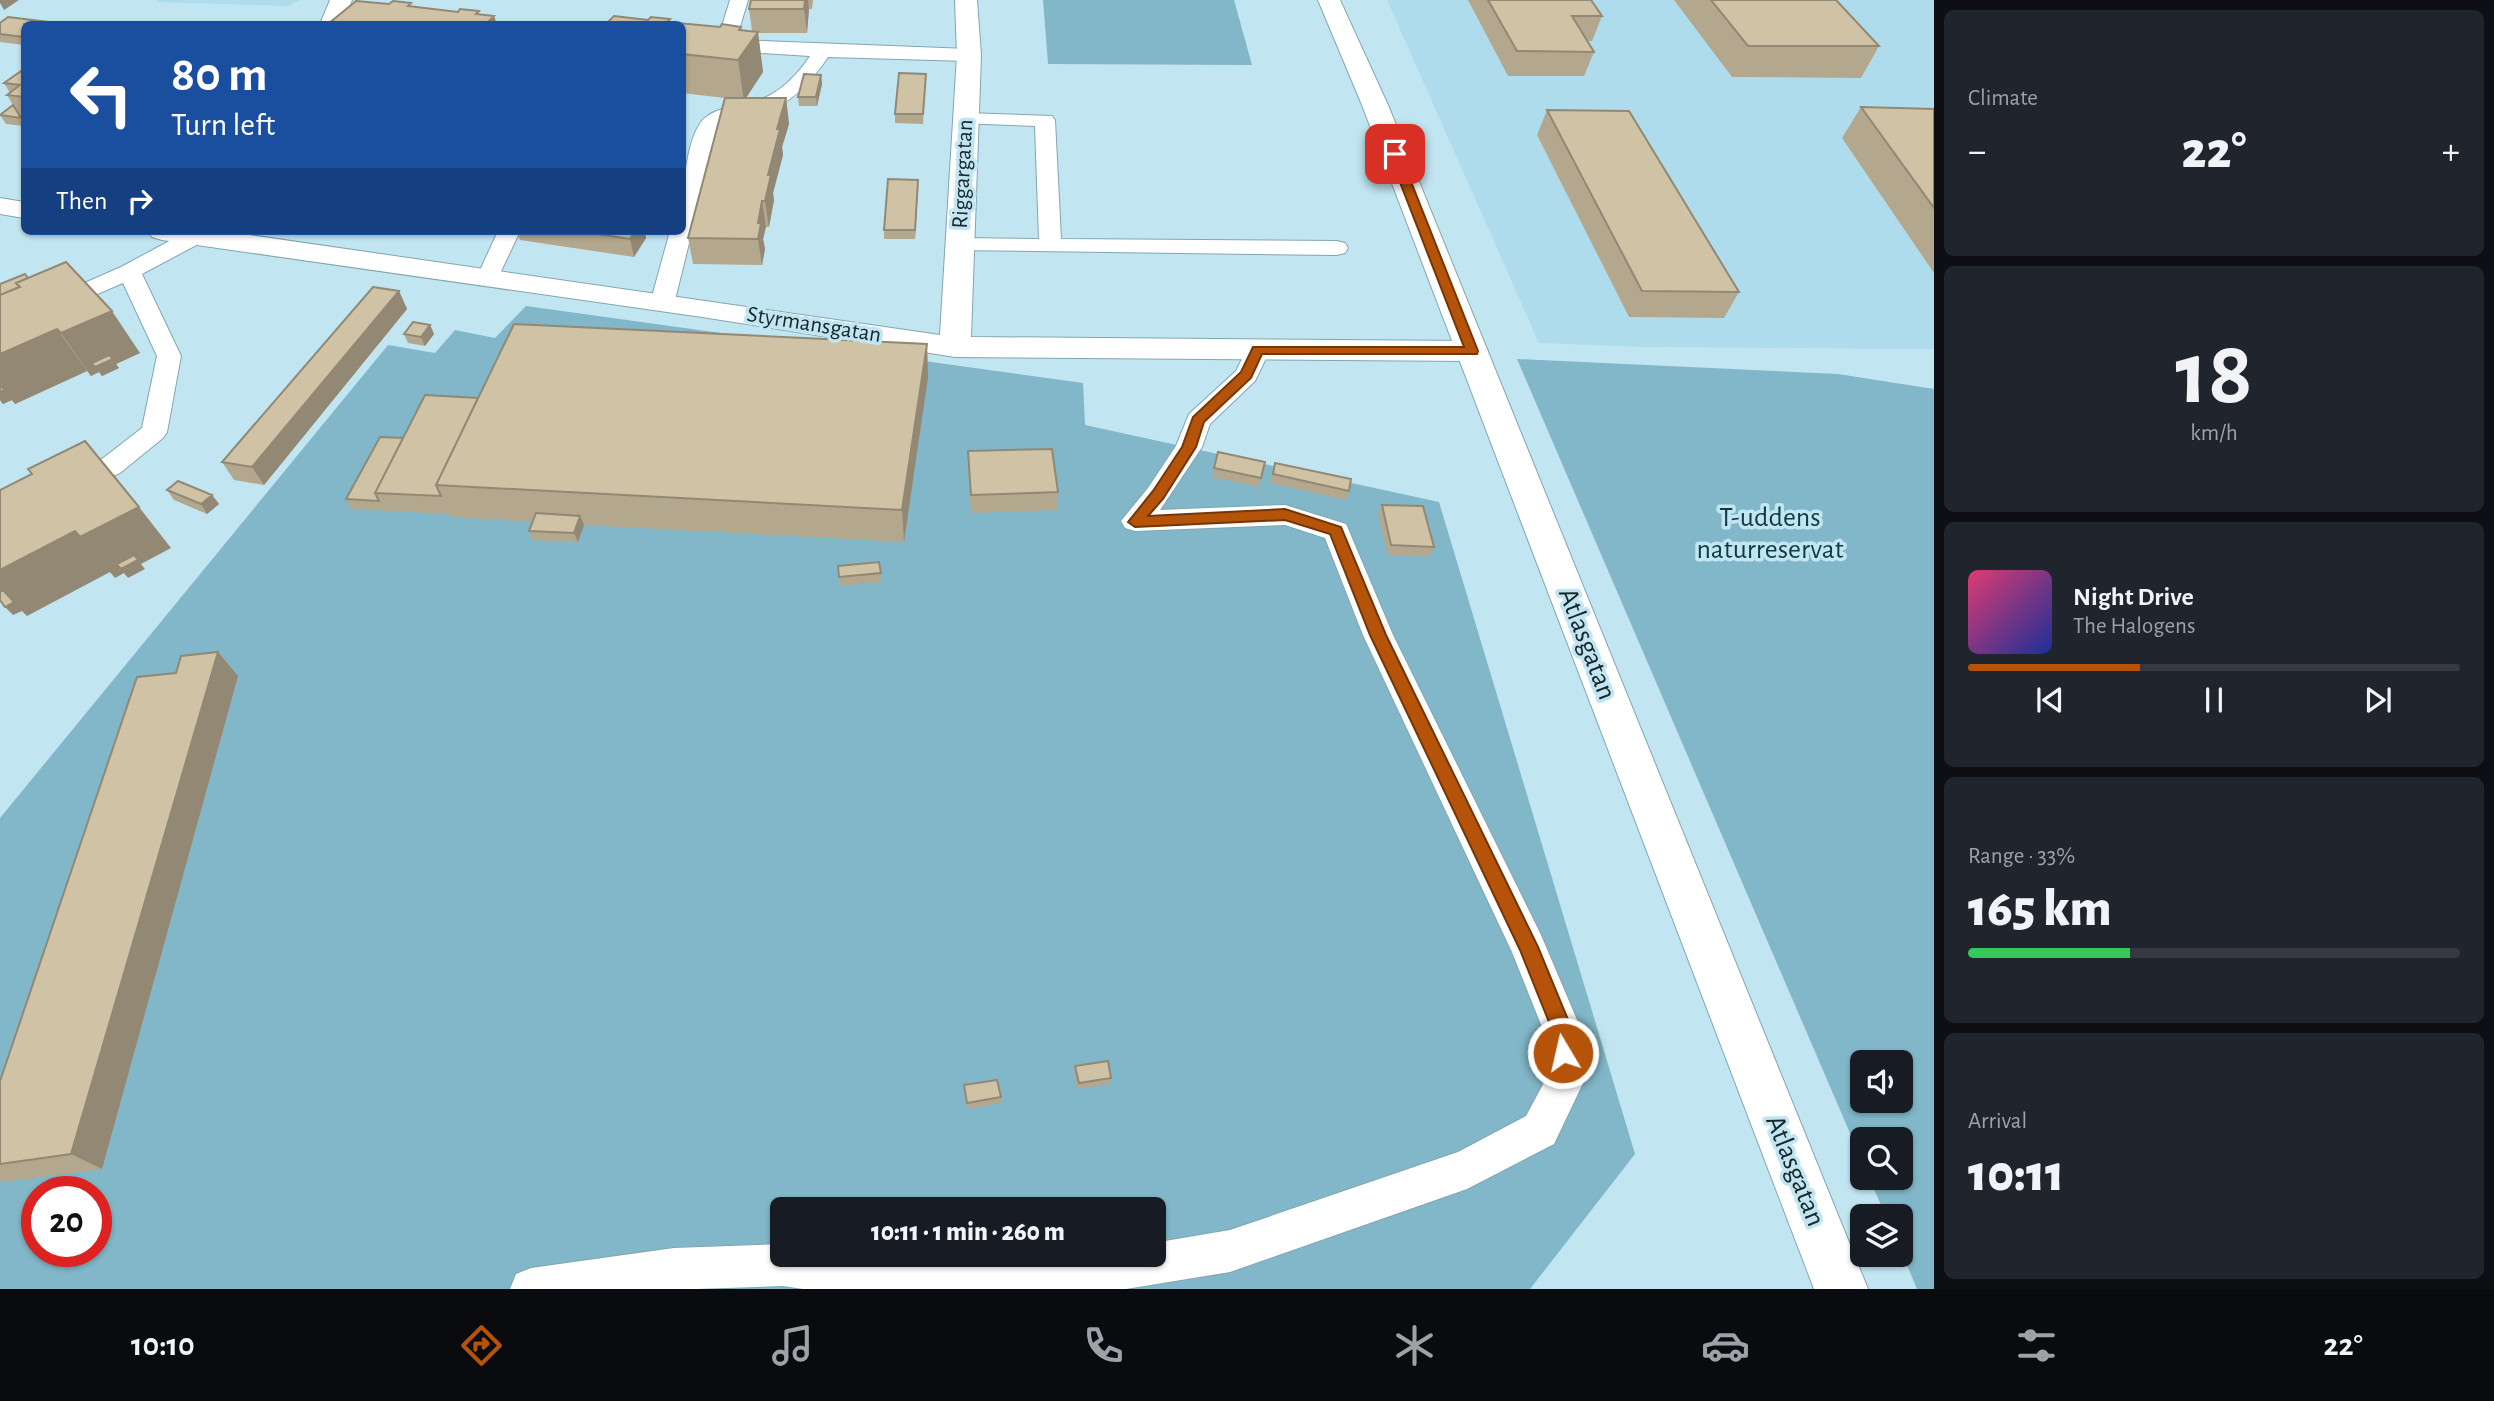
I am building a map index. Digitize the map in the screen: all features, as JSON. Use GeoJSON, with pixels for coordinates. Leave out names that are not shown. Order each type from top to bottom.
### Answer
{"type":"FeatureCollection","features":[{"type":"Feature","properties":{"kind":"street"},"geometry":{"type":"LineString","coordinates":[[333,21],[341,0]]}},
{"type":"Feature","properties":{"kind":"street","name":"Riggargatan"},"geometry":{"type":"LineString","coordinates":[[956,347],[969,55],[966,0]]}},
{"type":"Feature","properties":{"kind":"street","name":"Atlasgatan"},"geometry":{"type":"LineString","coordinates":[[1329,0],[1375,105],[1842,1289]]}},
{"type":"Feature","properties":{"kind":"street"},"geometry":{"type":"LineString","coordinates":[[0,206],[21,210]]}},
{"type":"Feature","properties":{"kind":"street","name":"Styrmansgatan"},"geometry":{"type":"LineString","coordinates":[[211,235],[956,347],[1472,351]]}},
{"type":"Feature","properties":{"kind":"lane"},"geometry":{"type":"LineString","coordinates":[[726,44],[739,0]]}},
{"type":"Feature","properties":{"kind":"lane"},"geometry":{"type":"LineString","coordinates":[[686,42],[822,51],[969,55]]}},
{"type":"Feature","properties":{"kind":"lane"},"geometry":{"type":"LineString","coordinates":[[686,209],[708,126],[715,118],[762,106],[784,96],[807,76],[822,51]]}},
{"type":"Feature","properties":{"kind":"lane"},"geometry":{"type":"LineString","coordinates":[[965,119],[1045,120],[1050,246]]}},
{"type":"Feature","properties":{"kind":"lane"},"geometry":{"type":"LineString","coordinates":[[0,329],[129,272],[194,235]]}},
{"type":"Feature","properties":{"kind":"lane"},"geometry":{"type":"LineString","coordinates":[[488,277],[507,235]]}},
{"type":"Feature","properties":{"kind":"lane"},"geometry":{"type":"LineString","coordinates":[[662,304],[680,235]]}},
{"type":"Feature","properties":{"kind":"lane"},"geometry":{"type":"LineString","coordinates":[[960,245],[1337,248]]}},
{"type":"Feature","properties":{"kind":"lane"},"geometry":{"type":"LineString","coordinates":[[0,515],[111,466],[154,432],[169,356],[129,272]]}},
{"type":"Feature","properties":{"kind":"lane"},"geometry":{"type":"LineString","coordinates":[[531,1289],[674,1269],[783,1265],[859,1278],[953,1287],[1061,1279],[1230,1251],[1467,1169],[1540,1130],[1566,1079],[1561,1027],[1528,947],[1378,635],[1336,531],[1285,515],[1135,522],[1158,495],[1189,447],[1198,420],[1246,375],[1258,350]]}},
{"type":"Feature","properties":{"kind":"shaded area"},"geometry":{"type":"Polygon","coordinates":[[[300,0],[288,6],[156,2],[300,0]]]}},
{"type":"Feature","properties":{"kind":"shaded area"},"geometry":{"type":"Polygon","coordinates":[[[1387,0],[1934,0],[1934,349],[1643,347],[1539,343],[1387,0]]]}},
{"type":"Feature","properties":{"kind":"green space"},"geometry":{"type":"Polygon","coordinates":[[[1043,0],[1234,0],[1252,65],[1048,64],[1043,0]]]}},
{"type":"Feature","properties":{"kind":"green space"},"geometry":{"type":"Polygon","coordinates":[[[526,306],[1083,383],[1085,425],[1439,502],[1635,1154],[1530,1289],[0,1289],[0,818],[388,345],[435,353],[455,330],[495,338],[526,306]]]}},
{"type":"Feature","properties":{"kind":"green space","name":"T-uddens naturreservat"},"geometry":{"type":"Polygon","coordinates":[[[1517,359],[1838,374],[1934,389],[1934,1289],[1917,1289],[1908,1267],[1913,1267],[1913,1204],[1881,1204],[1874,1190],[1913,1190],[1913,1127],[1850,1127],[1850,1133],[1517,359]]]}},
{"type":"Feature","properties":{"kind":"building"},"geometry":{"type":"Polygon","coordinates":[[[751,0],[805,0],[804,9],[749,9],[751,0]]]}},
{"type":"Feature","properties":{"kind":"building"},"geometry":{"type":"Polygon","coordinates":[[[1488,0],[1591,0],[1602,16],[1572,16],[1594,52],[1517,51],[1488,0]]]}},
{"type":"Feature","properties":{"kind":"building"},"geometry":{"type":"Polygon","coordinates":[[[1711,0],[1836,0],[1879,46],[1748,46],[1711,0]]]}},
{"type":"Feature","properties":{"kind":"building"},"geometry":{"type":"Polygon","coordinates":[[[356,1],[389,4],[393,1],[411,3],[408,6],[458,12],[460,9],[479,11],[476,14],[494,16],[489,21],[332,21],[356,1]]]}},
{"type":"Feature","properties":{"kind":"building"},"geometry":{"type":"Polygon","coordinates":[[[614,16],[648,20],[651,17],[670,19],[668,21],[609,21],[614,16]]]}},
{"type":"Feature","properties":{"kind":"building"},"geometry":{"type":"Polygon","coordinates":[[[8,17],[40,21],[21,21],[21,37],[0,34],[0,23],[8,17]]]}},
{"type":"Feature","properties":{"kind":"building"},"geometry":{"type":"Polygon","coordinates":[[[686,24],[720,27],[722,24],[741,27],[739,30],[758,32],[738,60],[686,54],[686,24]]]}},
{"type":"Feature","properties":{"kind":"building"},"geometry":{"type":"Polygon","coordinates":[[[21,71],[21,97],[7,95],[20,85],[4,83],[21,71]]]}},
{"type":"Feature","properties":{"kind":"building"},"geometry":{"type":"Polygon","coordinates":[[[899,73],[926,74],[923,114],[895,114],[899,73]]]}},
{"type":"Feature","properties":{"kind":"building"},"geometry":{"type":"Polygon","coordinates":[[[804,74],[821,75],[816,97],[798,97],[804,74]]]}},
{"type":"Feature","properties":{"kind":"building"},"geometry":{"type":"Polygon","coordinates":[[[725,98],[786,98],[777,129],[780,129],[768,175],[771,175],[765,201],[762,201],[758,239],[688,238],[725,98]]]}},
{"type":"Feature","properties":{"kind":"building"},"geometry":{"type":"Polygon","coordinates":[[[13,105],[21,118],[0,115],[13,105]]]}},
{"type":"Feature","properties":{"kind":"building"},"geometry":{"type":"Polygon","coordinates":[[[1861,107],[1934,109],[1934,208],[1861,107]]]}},
{"type":"Feature","properties":{"kind":"building"},"geometry":{"type":"Polygon","coordinates":[[[1547,110],[1629,111],[1739,292],[1642,291],[1547,110]]]}},
{"type":"Feature","properties":{"kind":"building"},"geometry":{"type":"Polygon","coordinates":[[[888,179],[918,180],[915,230],[884,230],[888,179]]]}},
{"type":"Feature","properties":{"kind":"building"},"geometry":{"type":"Polygon","coordinates":[[[604,235],[632,235],[630,239],[604,235]]]}},
{"type":"Feature","properties":{"kind":"building"},"geometry":{"type":"Polygon","coordinates":[[[66,262],[112,311],[61,333],[57,329],[0,354],[0,295],[20,287],[16,283],[66,262]]]}},
{"type":"Feature","properties":{"kind":"building"},"geometry":{"type":"Polygon","coordinates":[[[25,274],[28,278],[16,283],[19,287],[0,295],[0,284],[25,274]]]}},
{"type":"Feature","properties":{"kind":"building"},"geometry":{"type":"Polygon","coordinates":[[[373,287],[399,291],[252,467],[222,462],[373,287]]]}},
{"type":"Feature","properties":{"kind":"building"},"geometry":{"type":"Polygon","coordinates":[[[413,322],[430,325],[421,337],[404,334],[413,322]]]}},
{"type":"Feature","properties":{"kind":"building"},"geometry":{"type":"Polygon","coordinates":[[[514,324],[927,344],[902,510],[436,485],[514,324]]]}},
{"type":"Feature","properties":{"kind":"building"},"geometry":{"type":"Polygon","coordinates":[[[109,355],[113,359],[95,367],[92,363],[109,355]]]}},
{"type":"Feature","properties":{"kind":"building"},"geometry":{"type":"Polygon","coordinates":[[[425,395],[478,398],[436,485],[441,496],[375,493],[425,395]]]}},
{"type":"Feature","properties":{"kind":"building"},"geometry":{"type":"Polygon","coordinates":[[[380,437],[403,438],[375,493],[379,501],[346,499],[380,437]]]}},
{"type":"Feature","properties":{"kind":"building"},"geometry":{"type":"Polygon","coordinates":[[[85,441],[139,507],[80,537],[75,531],[0,570],[0,490],[32,474],[28,469],[85,441]]]}},
{"type":"Feature","properties":{"kind":"building"},"geometry":{"type":"Polygon","coordinates":[[[1052,449],[1058,492],[971,495],[968,451],[1052,449]]]}},
{"type":"Feature","properties":{"kind":"building"},"geometry":{"type":"Polygon","coordinates":[[[1218,452],[1265,462],[1261,478],[1214,468],[1218,452]]]}},
{"type":"Feature","properties":{"kind":"building"},"geometry":{"type":"Polygon","coordinates":[[[1275,463],[1351,479],[1349,491],[1273,474],[1275,463]]]}},
{"type":"Feature","properties":{"kind":"building"},"geometry":{"type":"Polygon","coordinates":[[[178,481],[212,495],[201,504],[167,490],[178,481]]]}},
{"type":"Feature","properties":{"kind":"building"},"geometry":{"type":"Polygon","coordinates":[[[1382,505],[1423,506],[1434,547],[1391,545],[1382,505]]]}},
{"type":"Feature","properties":{"kind":"building"},"geometry":{"type":"Polygon","coordinates":[[[536,513],[580,516],[574,533],[529,531],[536,513]]]}},
{"type":"Feature","properties":{"kind":"building"},"geometry":{"type":"Polygon","coordinates":[[[134,555],[138,560],[121,569],[117,564],[134,555]]]}},
{"type":"Feature","properties":{"kind":"building"},"geometry":{"type":"Polygon","coordinates":[[[879,562],[881,573],[839,577],[838,566],[879,562]]]}},
{"type":"Feature","properties":{"kind":"building"},"geometry":{"type":"Polygon","coordinates":[[[3,590],[14,602],[5,607],[0,600],[0,592],[3,590]]]}},
{"type":"Feature","properties":{"kind":"building"},"geometry":{"type":"Polygon","coordinates":[[[218,652],[71,1154],[0,1164],[0,1081],[137,677],[176,673],[181,656],[218,652]]]}},
{"type":"Feature","properties":{"kind":"building"},"geometry":{"type":"Polygon","coordinates":[[[1108,1061],[1111,1078],[1079,1083],[1075,1066],[1108,1061]]]}},
{"type":"Feature","properties":{"kind":"building"},"geometry":{"type":"Polygon","coordinates":[[[997,1080],[1001,1097],[967,1103],[964,1085],[997,1080]]]}},
{"type":"Feature","properties":{"kind":"route"},"geometry":{"type":"LineString","coordinates":[[1395,154],[1472,351],[1258,350],[1246,375],[1198,420],[1189,447],[1158,495],[1135,522],[1285,515],[1336,531],[1378,635],[1528,947],[1561,1027],[1563,1053]]}}]}
